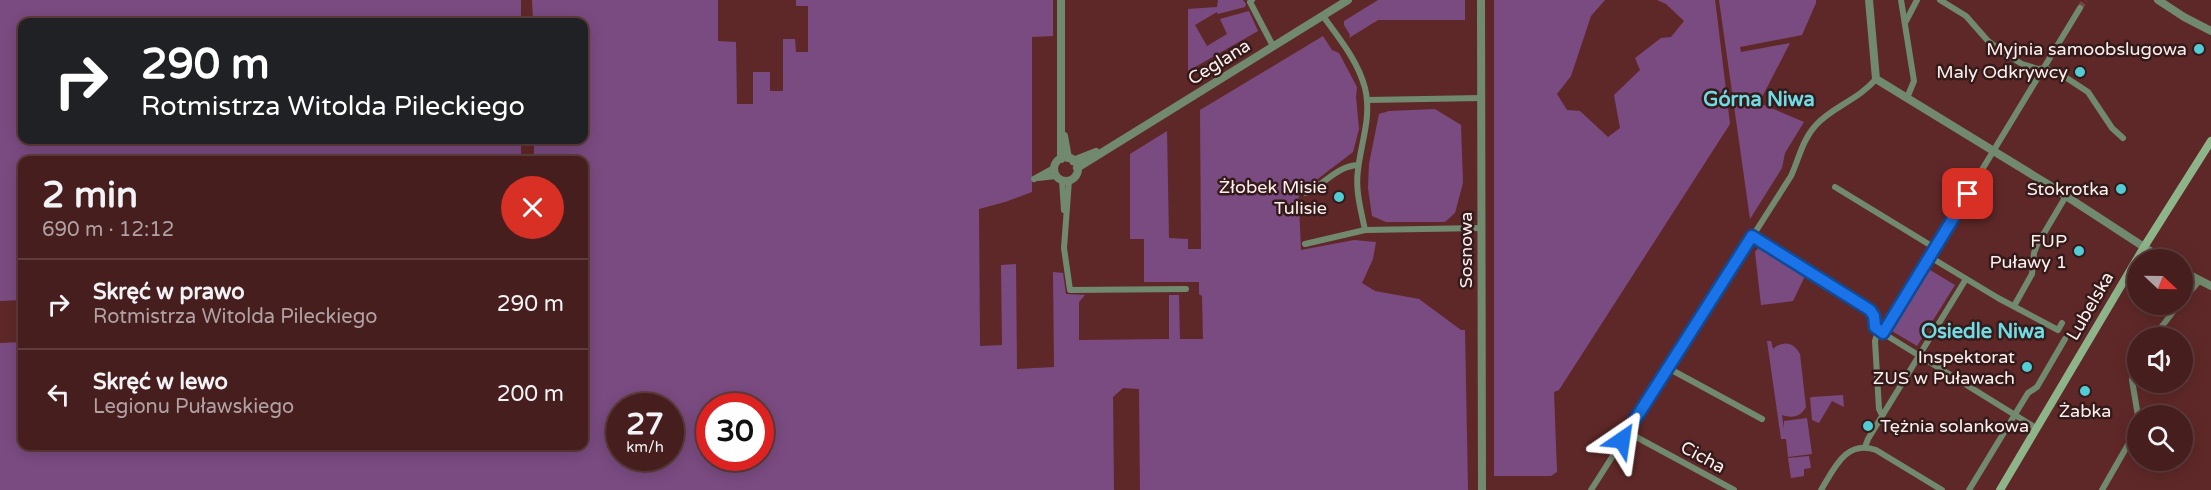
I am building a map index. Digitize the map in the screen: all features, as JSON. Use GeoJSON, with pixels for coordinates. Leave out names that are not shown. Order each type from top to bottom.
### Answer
{"type":"FeatureCollection","features":[{"type":"Feature","properties":{"kind":"main road","name":"Lubelska"},"geometry":{"type":"LineString","coordinates":[[2000,490],[2144,247],[2211,141]]}},
{"type":"Feature","properties":{"kind":"street"},"geometry":{"type":"LineString","coordinates":[[1060,176],[1076,175],[1070,161],[1061,120],[1061,0]]}},
{"type":"Feature","properties":{"kind":"street","name":"Ceglana"},"geometry":{"type":"LineString","coordinates":[[1070,161],[1106,148],[1348,0]]}},
{"type":"Feature","properties":{"kind":"street","name":"Sosnowa"},"geometry":{"type":"LineString","coordinates":[[1482,0],[1482,490]]}},
{"type":"Feature","properties":{"kind":"street"},"geometry":{"type":"LineString","coordinates":[[1591,490],[1791,176],[1800,151],[1813,128],[1865,92],[1876,79],[1869,0]]}},
{"type":"Feature","properties":{"kind":"street"},"geometry":{"type":"LineString","coordinates":[[1901,0],[1914,81],[1907,98]]}},
{"type":"Feature","properties":{"kind":"street"},"geometry":{"type":"LineString","coordinates":[[1906,21],[1917,0]]}},
{"type":"Feature","properties":{"kind":"street"},"geometry":{"type":"LineString","coordinates":[[1940,0],[1966,16],[1993,46],[2022,64],[2038,69],[2045,68],[2062,75],[2088,92],[2112,128],[2123,138]]}},
{"type":"Feature","properties":{"kind":"street"},"geometry":{"type":"LineString","coordinates":[[2158,0],[2211,31]]}},
{"type":"Feature","properties":{"kind":"street"},"geometry":{"type":"LineString","coordinates":[[1251,1],[1273,46]]}},
{"type":"Feature","properties":{"kind":"street"},"geometry":{"type":"LineString","coordinates":[[1882,415],[1879,409],[1875,341],[1930,257],[2080,8]]}},
{"type":"Feature","properties":{"kind":"street"},"geometry":{"type":"LineString","coordinates":[[1323,16],[1357,66],[1365,86],[1367,126],[1358,165],[1358,194],[1365,230]]}},
{"type":"Feature","properties":{"kind":"street"},"geometry":{"type":"LineString","coordinates":[[1876,79],[1993,150],[2147,249]]}},
{"type":"Feature","properties":{"kind":"street"},"geometry":{"type":"LineString","coordinates":[[1367,100],[1482,98]]}},
{"type":"Feature","properties":{"kind":"street"},"geometry":{"type":"LineString","coordinates":[[1070,161],[1060,176],[1066,218],[1064,248],[1070,290],[1186,289]]}},
{"type":"Feature","properties":{"kind":"street"},"geometry":{"type":"LineString","coordinates":[[1306,193],[1343,168],[1358,165]]}},
{"type":"Feature","properties":{"kind":"street"},"geometry":{"type":"LineString","coordinates":[[1835,187],[1935,248]]}},
{"type":"Feature","properties":{"kind":"street"},"geometry":{"type":"LineString","coordinates":[[2014,306],[2032,274],[2037,245],[2066,196]]}},
{"type":"Feature","properties":{"kind":"street"},"geometry":{"type":"LineString","coordinates":[[1305,244],[1365,230],[1481,228]]}},
{"type":"Feature","properties":{"kind":"street"},"geometry":{"type":"LineString","coordinates":[[1752,236],[1870,310],[1874,316],[1875,327],[1881,332],[2036,428]]}},
{"type":"Feature","properties":{"kind":"street"},"geometry":{"type":"LineString","coordinates":[[1930,257],[2058,330],[2062,323]]}},
{"type":"Feature","properties":{"kind":"street"},"geometry":{"type":"LineString","coordinates":[[2193,277],[2211,286]]}},
{"type":"Feature","properties":{"kind":"street"},"geometry":{"type":"LineString","coordinates":[[1865,447],[1882,415],[1966,279]]}},
{"type":"Feature","properties":{"kind":"street"},"geometry":{"type":"LineString","coordinates":[[2193,288],[2199,281]]}},
{"type":"Feature","properties":{"kind":"street"},"geometry":{"type":"LineString","coordinates":[[2162,327],[2171,315]]}},
{"type":"Feature","properties":{"kind":"street"},"geometry":{"type":"LineString","coordinates":[[1969,490],[2028,393],[2037,387],[2065,339]]}},
{"type":"Feature","properties":{"kind":"street"},"geometry":{"type":"LineString","coordinates":[[1668,368],[1762,419]]}},
{"type":"Feature","properties":{"kind":"street","name":"Cicha"},"geometry":{"type":"LineString","coordinates":[[1627,432],[1734,490]]}},
{"type":"Feature","properties":{"kind":"street"},"geometry":{"type":"LineString","coordinates":[[2102,490],[2127,446]]}},
{"type":"Feature","properties":{"kind":"street"},"geometry":{"type":"LineString","coordinates":[[1821,490],[1842,456],[1853,449],[1865,447],[1876,450],[1942,490]]}},
{"type":"Feature","properties":{"kind":"shaded area"},"geometry":{"type":"Polygon","coordinates":[[[0,0],[521,0],[521,18],[18,18],[18,144],[521,144],[521,156],[18,156],[18,300],[0,301],[0,0]]]}},
{"type":"Feature","properties":{"kind":"shaded area"},"geometry":{"type":"Polygon","coordinates":[[[532,0],[718,0],[718,41],[736,42],[737,104],[753,104],[753,72],[770,72],[770,91],[783,91],[783,39],[795,39],[796,52],[808,52],[808,6],[796,6],[796,0],[1053,0],[1053,36],[1032,37],[1032,192],[979,209],[980,346],[1002,345],[1001,265],[1016,264],[1017,369],[1054,367],[1053,272],[1063,273],[1066,294],[1085,295],[1079,302],[1079,340],[1169,339],[1169,295],[1179,295],[1180,339],[1203,339],[1202,296],[1199,294],[1199,282],[1144,282],[1144,239],[1130,239],[1130,154],[1167,131],[1169,238],[1188,239],[1188,249],[1201,249],[1200,110],[1323,36],[1332,50],[1339,53],[1357,87],[1359,129],[1353,152],[1315,181],[1298,184],[1301,250],[1354,240],[1376,242],[1373,259],[1362,283],[1375,291],[1419,299],[1461,330],[1465,330],[1468,490],[1140,490],[1139,389],[1123,388],[1113,397],[1114,490],[0,490],[0,343],[18,342],[18,450],[588,450],[588,156],[534,156],[534,144],[588,144],[588,18],[533,18],[532,0]]]}},
{"type":"Feature","properties":{"kind":"shaded area"},"geometry":{"type":"Polygon","coordinates":[[[1218,0],[1243,0],[1246,4],[1245,7],[1218,14],[1217,12],[1195,25],[1207,46],[1227,34],[1220,19],[1249,11],[1258,31],[1188,71],[1188,9],[1217,7],[1218,0]]]}},
{"type":"Feature","properties":{"kind":"shaded area"},"geometry":{"type":"Polygon","coordinates":[[[1378,0],[1465,0],[1465,20],[1378,20],[1349,38],[1350,35],[1344,21],[1378,0]]]}},
{"type":"Feature","properties":{"kind":"shaded area"},"geometry":{"type":"Polygon","coordinates":[[[1494,0],[1605,0],[1591,16],[1571,76],[1557,94],[1567,110],[1580,111],[1608,137],[1620,128],[1614,95],[1640,70],[1635,58],[1661,38],[1671,37],[1684,21],[1666,4],[1657,0],[1715,0],[1717,15],[1730,124],[1559,390],[1554,392],[1557,472],[1551,476],[1494,476],[1494,0]]]}},
{"type":"Feature","properties":{"kind":"shaded area"},"geometry":{"type":"Polygon","coordinates":[[[1719,0],[1816,0],[1802,35],[1740,47],[1741,52],[1790,43],[1759,103],[1804,122],[1785,153],[1782,168],[1750,219],[1719,0]]]}},
{"type":"Feature","properties":{"kind":"shaded area"},"geometry":{"type":"Polygon","coordinates":[[[1435,109],[1461,125],[1463,183],[1455,213],[1445,222],[1386,222],[1372,216],[1368,188],[1369,164],[1379,114],[1389,111],[1435,109]]]}},
{"type":"Feature","properties":{"kind":"shaded area"},"geometry":{"type":"Polygon","coordinates":[[[1758,248],[1805,276],[1793,301],[1761,305],[1755,252],[1758,248]]]}},
{"type":"Feature","properties":{"kind":"shaded area"},"geometry":{"type":"Polygon","coordinates":[[[1930,270],[1955,285],[1917,346],[1892,331],[1930,270]]]}},
{"type":"Feature","properties":{"kind":"shaded area"},"geometry":{"type":"Polygon","coordinates":[[[1767,341],[1771,341],[1773,349],[1784,343],[1795,347],[1800,354],[1806,407],[1795,416],[1782,415],[1784,429],[1784,421],[1807,418],[1812,454],[1788,457],[1786,439],[1781,439],[1767,341]]]}},
{"type":"Feature","properties":{"kind":"shaded area"},"geometry":{"type":"Polygon","coordinates":[[[1843,395],[1844,407],[1832,401],[1819,423],[1812,420],[1810,398],[1843,395]]]}},
{"type":"Feature","properties":{"kind":"shaded area"},"geometry":{"type":"Polygon","coordinates":[[[1809,456],[1811,468],[1804,469],[1804,476],[1791,478],[1788,458],[1809,456]]]}},
{"type":"Feature","properties":{"kind":"tunnel"},"geometry":{"type":"LineString","coordinates":[[2080,8],[2085,0]]}},
{"type":"Feature","properties":{"kind":"place","name":"Myjnia samoobslugowa"},"geometry":{"type":"Point","coordinates":[2199,49]}},
{"type":"Feature","properties":{"kind":"place","name":"Maly Odkrywcy"},"geometry":{"type":"Point","coordinates":[2080,72]}},
{"type":"Feature","properties":{"kind":"place","name":"Stokrotka"},"geometry":{"type":"Point","coordinates":[2121,189]}},
{"type":"Feature","properties":{"kind":"place","name":"Żłobek Misie Tulisie"},"geometry":{"type":"Point","coordinates":[1339,197]}},
{"type":"Feature","properties":{"kind":"place","name":"FUP Puławy 1"},"geometry":{"type":"Point","coordinates":[2079,251]}},
{"type":"Feature","properties":{"kind":"place","name":"Inspektorat ZUS w Puławach"},"geometry":{"type":"Point","coordinates":[2027,367]}},
{"type":"Feature","properties":{"kind":"place","name":"Żabka"},"geometry":{"type":"Point","coordinates":[2085,391]}},
{"type":"Feature","properties":{"kind":"place","name":"Tężnia solankowa"},"geometry":{"type":"Point","coordinates":[1868,426]}},
{"type":"Feature","properties":{"kind":"district","name":"Górna Niwa"},"geometry":{"type":"Point","coordinates":[1759,99]}},
{"type":"Feature","properties":{"kind":"district","name":"Osiedle Niwa"},"geometry":{"type":"Point","coordinates":[1983,331]}},
{"type":"Feature","properties":{"kind":"route"},"geometry":{"type":"LineString","coordinates":[[1622,440],[1752,236],[1873,312],[1875,327],[1883,333],[1968,194]]}}]}
